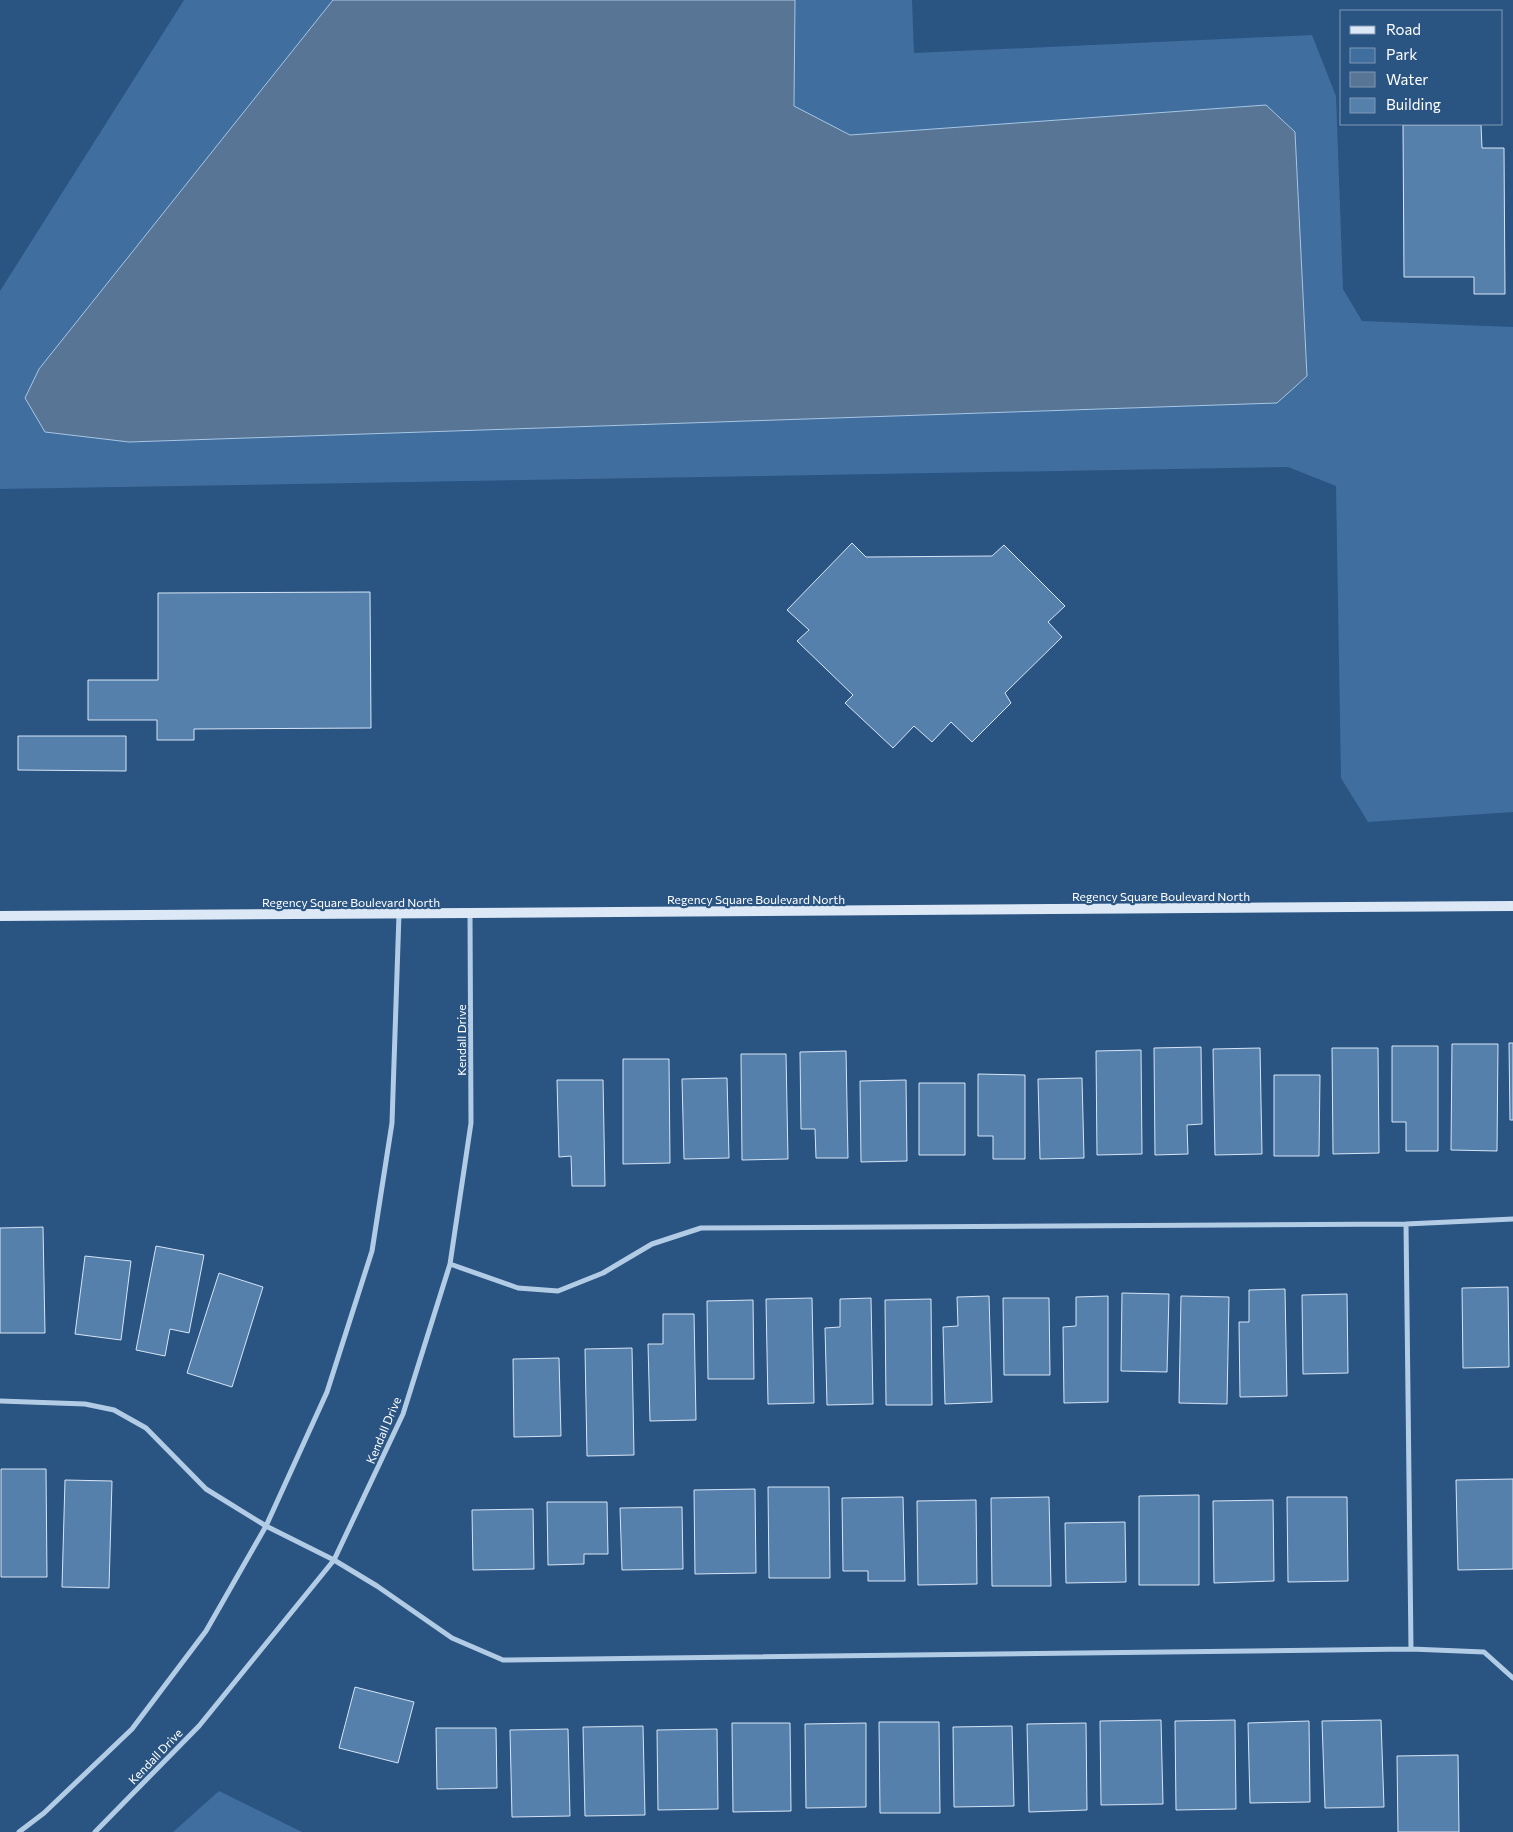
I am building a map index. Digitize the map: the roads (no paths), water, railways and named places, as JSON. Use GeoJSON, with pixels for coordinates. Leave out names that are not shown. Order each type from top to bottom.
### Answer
{"type":"FeatureCollection","features":[{"type":"Feature","properties":{"kind":"street","name":"Regency Square Boulevard North"},"geometry":{"type":"LineString","coordinates":[[0,916],[1513,906]]}},
{"type":"Feature","properties":{"kind":"street","name":"Kendall Drive"},"geometry":{"type":"LineString","coordinates":[[95,1832],[199,1726],[334,1560],[403,1414],[450,1264],[471,1124],[470,913]]}},
{"type":"Feature","properties":{"kind":"street"},"geometry":{"type":"LineString","coordinates":[[18,1832],[44,1813],[132,1729],[206,1631],[266,1526],[327,1392],[372,1251],[392,1124],[399,914]]}},
{"type":"Feature","properties":{"kind":"street"},"geometry":{"type":"LineString","coordinates":[[450,1264],[518,1288],[558,1291],[604,1274],[652,1244],[701,1228],[1406,1224],[1513,1219]]}},
{"type":"Feature","properties":{"kind":"street"},"geometry":{"type":"LineString","coordinates":[[1406,1224],[1411,1649]]}},
{"type":"Feature","properties":{"kind":"street"},"geometry":{"type":"LineString","coordinates":[[0,1401],[85,1404],[114,1410],[146,1428],[206,1489],[266,1526],[334,1560],[377,1586],[452,1638],[503,1660],[1411,1649],[1484,1652],[1513,1678]]}},
{"type":"Feature","properties":{"kind":"water"},"geometry":{"type":"Polygon","coordinates":[[[333,0],[795,0],[794,106],[850,135],[1266,105],[1295,132],[1307,376],[1277,403],[129,442],[45,432],[25,398],[39,369],[333,0]]]}}]}
